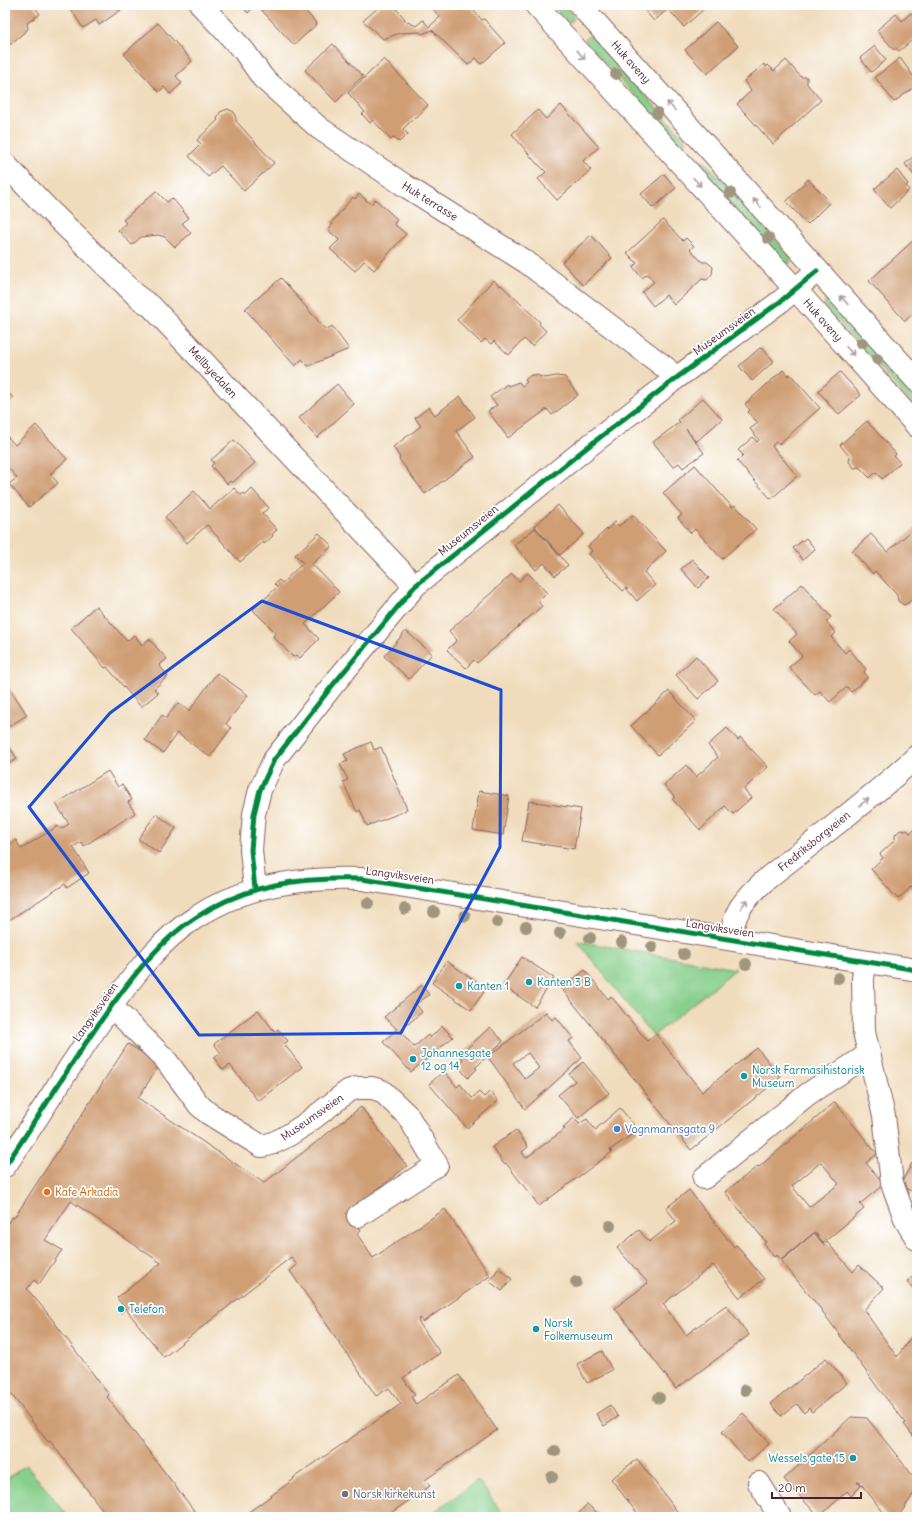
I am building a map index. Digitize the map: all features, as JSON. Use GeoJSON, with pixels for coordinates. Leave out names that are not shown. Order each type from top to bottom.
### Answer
{"type":"FeatureCollection","features":[{"type":"Feature","properties":{"kind":"street","name":"Huk terrasse"},"geometry":{"type":"LineString","coordinates":[[201,5],[244,51],[263,78],[319,128],[404,185],[526,262],[666,368],[675,379]]}},
{"type":"Feature","properties":{"kind":"street","name":"Huk aveny"},"geometry":{"type":"LineString","coordinates":[[536,5],[796,290],[917,426]]}},
{"type":"Feature","properties":{"kind":"street","name":"Huk aveny"},"geometry":{"type":"LineString","coordinates":[[567,39],[586,11],[917,381]]}},
{"type":"Feature","properties":{"kind":"street"},"geometry":{"type":"LineString","coordinates":[[679,162],[703,142]]}},
{"type":"Feature","properties":{"kind":"street","name":"Mellbyedalen"},"geometry":{"type":"LineString","coordinates":[[5,164],[139,298],[151,306],[415,586]]}},
{"type":"Feature","properties":{"kind":"street","name":"Museumsveien"},"geometry":{"type":"LineString","coordinates":[[255,889],[251,850],[254,814],[260,790],[274,760],[415,586],[585,449],[675,379],[796,290],[817,271]]}},
{"type":"Feature","properties":{"kind":"street","name":"Fredriksborgveien"},"geometry":{"type":"LineString","coordinates":[[730,939],[734,919],[750,895],[778,870],[893,779],[917,756]]}},
{"type":"Feature","properties":{"kind":"street","name":"Langviksveien"},"geometry":{"type":"LineString","coordinates":[[7,1156],[111,1006],[146,962],[171,936],[194,918],[222,903],[255,889],[276,884],[305,879],[362,879],[917,970]]}},
{"type":"Feature","properties":{"kind":"street"},"geometry":{"type":"LineString","coordinates":[[865,962],[863,979],[864,1032],[884,1116],[892,1183],[906,1221],[917,1239]]}},
{"type":"Feature","properties":{"kind":"street","name":"Museumsveien"},"geometry":{"type":"LineString","coordinates":[[111,1006],[166,1058],[199,1105],[208,1113],[261,1146],[274,1143],[292,1132],[348,1091],[357,1088],[372,1088],[382,1091],[408,1116],[437,1165],[358,1216]]}},
{"type":"Feature","properties":{"kind":"street"},"geometry":{"type":"LineString","coordinates":[[704,1178],[808,1094],[869,1054]]}},
{"type":"Feature","properties":{"kind":"street"},"geometry":{"type":"LineString","coordinates":[[759,1483],[780,1517]]}},
{"type":"Feature","properties":{"kind":"highlighted area"},"geometry":{"type":"Polygon","coordinates":[[[262,601],[501,690],[500,847],[401,1033],[199,1035],[29,807],[110,713],[262,601]]]}},
{"type":"Feature","properties":{"kind":"green space"},"geometry":{"type":"Polygon","coordinates":[[[552,5],[563,5],[573,16],[573,20],[570,22],[567,21],[552,5]]]}},
{"type":"Feature","properties":{"kind":"green space"},"geometry":{"type":"Polygon","coordinates":[[[588,36],[591,36],[684,138],[684,145],[679,145],[587,43],[585,39],[588,36]]]}},
{"type":"Feature","properties":{"kind":"green space"},"geometry":{"type":"Polygon","coordinates":[[[704,161],[791,257],[790,263],[785,263],[700,169],[700,163],[704,161]]]}},
{"type":"Feature","properties":{"kind":"green space"},"geometry":{"type":"Polygon","coordinates":[[[826,300],[831,301],[917,396],[917,409],[824,306],[826,300]]]}},
{"type":"Feature","properties":{"kind":"green space"},"geometry":{"type":"Polygon","coordinates":[[[577,941],[736,969],[653,1036],[577,941]]]}},
{"type":"Feature","properties":{"kind":"green space"},"geometry":{"type":"Polygon","coordinates":[[[26,1465],[69,1517],[5,1517],[5,1480],[26,1465]]]}},
{"type":"Feature","properties":{"kind":"green space"},"geometry":{"type":"Polygon","coordinates":[[[478,1480],[505,1517],[427,1517],[478,1480]]]}},
{"type":"Feature","properties":{"kind":"building"},"geometry":{"type":"Polygon","coordinates":[[[5,5],[33,5],[40,14],[27,23],[28,29],[5,49],[5,5]]]}},
{"type":"Feature","properties":{"kind":"building"},"geometry":{"type":"Polygon","coordinates":[[[68,5],[117,5],[121,10],[99,25],[96,20],[83,28],[68,5]]]}},
{"type":"Feature","properties":{"kind":"building"},"geometry":{"type":"Polygon","coordinates":[[[241,5],[256,5],[248,13],[241,5]]]}},
{"type":"Feature","properties":{"kind":"building"},"geometry":{"type":"Polygon","coordinates":[[[257,5],[300,5],[317,24],[294,45],[257,5]]]}},
{"type":"Feature","properties":{"kind":"building"},"geometry":{"type":"Polygon","coordinates":[[[381,5],[393,5],[405,19],[404,20],[416,26],[423,20],[429,27],[440,17],[429,5],[468,5],[482,20],[484,19],[505,43],[481,64],[476,58],[468,65],[432,30],[422,34],[420,32],[400,33],[383,39],[363,21],[381,5]]]}},
{"type":"Feature","properties":{"kind":"building"},"geometry":{"type":"Polygon","coordinates":[[[640,5],[707,6],[684,27],[668,9],[654,21],[640,5]]]}},
{"type":"Feature","properties":{"kind":"building"},"geometry":{"type":"Polygon","coordinates":[[[911,13],[917,20],[917,36],[899,51],[896,48],[894,50],[877,30],[896,14],[902,21],[911,13]]]}},
{"type":"Feature","properties":{"kind":"building"},"geometry":{"type":"Polygon","coordinates":[[[716,22],[738,46],[707,74],[685,50],[716,22]]]}},
{"type":"Feature","properties":{"kind":"building"},"geometry":{"type":"Polygon","coordinates":[[[158,23],[192,61],[176,76],[182,83],[170,94],[164,87],[159,92],[124,54],[158,23]]]}},
{"type":"Feature","properties":{"kind":"building"},"geometry":{"type":"Polygon","coordinates":[[[333,44],[363,76],[336,102],[305,70],[333,44]]]}},
{"type":"Feature","properties":{"kind":"building"},"geometry":{"type":"Polygon","coordinates":[[[875,46],[886,60],[871,72],[860,58],[875,46]]]}},
{"type":"Feature","properties":{"kind":"building"},"geometry":{"type":"Polygon","coordinates":[[[900,58],[917,81],[917,85],[894,102],[875,77],[900,58]]]}},
{"type":"Feature","properties":{"kind":"building"},"geometry":{"type":"Polygon","coordinates":[[[384,59],[428,105],[403,129],[408,134],[399,142],[394,137],[391,140],[373,120],[370,123],[362,114],[365,112],[348,93],[384,59]]]}},
{"type":"Feature","properties":{"kind":"building"},"geometry":{"type":"Polygon","coordinates":[[[786,60],[801,77],[807,77],[807,84],[821,100],[773,144],[737,104],[751,91],[744,81],[764,64],[766,67],[768,65],[774,71],[786,60]]]}},
{"type":"Feature","properties":{"kind":"building"},"geometry":{"type":"Polygon","coordinates":[[[561,105],[599,147],[583,161],[591,170],[557,200],[538,179],[546,172],[537,164],[512,134],[538,110],[546,119],[561,105]]]}},
{"type":"Feature","properties":{"kind":"building"},"geometry":{"type":"Polygon","coordinates":[[[228,109],[234,112],[236,121],[274,163],[244,191],[221,166],[208,177],[189,156],[201,144],[197,140],[218,120],[217,119],[220,112],[228,109]]]}},
{"type":"Feature","properties":{"kind":"building"},"geometry":{"type":"Polygon","coordinates":[[[917,153],[917,179],[905,164],[917,153]]]}},
{"type":"Feature","properties":{"kind":"building"},"geometry":{"type":"Polygon","coordinates":[[[897,170],[908,184],[906,186],[909,190],[890,208],[874,189],[897,170]]]}},
{"type":"Feature","properties":{"kind":"building"},"geometry":{"type":"Polygon","coordinates":[[[664,174],[676,188],[653,208],[641,194],[664,174]]]}},
{"type":"Feature","properties":{"kind":"building"},"geometry":{"type":"Polygon","coordinates":[[[808,179],[830,202],[808,224],[786,202],[808,179]]]}},
{"type":"Feature","properties":{"kind":"building"},"geometry":{"type":"Polygon","coordinates":[[[156,191],[167,202],[172,198],[189,218],[182,223],[191,233],[175,247],[165,237],[158,235],[141,237],[132,245],[118,230],[126,223],[123,220],[156,191]]]}},
{"type":"Feature","properties":{"kind":"building"},"geometry":{"type":"Polygon","coordinates":[[[359,194],[371,204],[375,199],[397,219],[394,224],[406,234],[374,270],[364,261],[355,271],[330,249],[339,240],[328,230],[333,224],[331,223],[353,197],[355,199],[359,194]]]}},
{"type":"Feature","properties":{"kind":"building"},"geometry":{"type":"Polygon","coordinates":[[[663,220],[683,241],[686,238],[694,246],[690,249],[702,262],[707,262],[713,267],[712,274],[707,280],[702,279],[674,305],[666,295],[653,306],[642,292],[654,282],[647,274],[642,278],[633,267],[637,263],[627,253],[663,220]]]}},
{"type":"Feature","properties":{"kind":"building"},"geometry":{"type":"Polygon","coordinates":[[[591,235],[612,258],[583,285],[562,262],[591,235]]]}},
{"type":"Feature","properties":{"kind":"building"},"geometry":{"type":"Polygon","coordinates":[[[917,237],[917,310],[905,321],[869,281],[917,237]]]}},
{"type":"Feature","properties":{"kind":"building"},"geometry":{"type":"Polygon","coordinates":[[[281,278],[326,330],[332,326],[349,349],[308,366],[302,359],[295,366],[245,309],[281,278]]]}},
{"type":"Feature","properties":{"kind":"building"},"geometry":{"type":"Polygon","coordinates":[[[493,280],[500,286],[501,285],[540,322],[539,324],[546,331],[532,346],[524,339],[509,355],[494,341],[491,344],[485,339],[481,343],[457,320],[493,280]]]}},
{"type":"Feature","properties":{"kind":"building"},"geometry":{"type":"Polygon","coordinates":[[[761,347],[774,361],[752,381],[739,366],[761,347]]]}},
{"type":"Feature","properties":{"kind":"building"},"geometry":{"type":"Polygon","coordinates":[[[783,370],[788,376],[790,374],[820,408],[779,444],[776,442],[772,446],[797,476],[771,499],[737,461],[743,455],[738,450],[753,437],[757,442],[759,440],[750,429],[758,423],[748,412],[750,410],[745,404],[783,370]]]}},
{"type":"Feature","properties":{"kind":"building"},"geometry":{"type":"Polygon","coordinates":[[[840,372],[861,395],[839,414],[828,404],[829,403],[818,391],[840,372]]]}},
{"type":"Feature","properties":{"kind":"building"},"geometry":{"type":"Polygon","coordinates":[[[531,375],[545,378],[556,376],[565,377],[578,395],[552,415],[547,409],[508,438],[488,411],[497,405],[490,397],[507,384],[508,386],[519,382],[522,386],[527,382],[525,380],[531,375]]]}},
{"type":"Feature","properties":{"kind":"building"},"geometry":{"type":"Polygon","coordinates":[[[337,384],[354,404],[317,438],[299,418],[337,384]]]}},
{"type":"Feature","properties":{"kind":"building"},"geometry":{"type":"Polygon","coordinates":[[[5,389],[13,398],[5,404],[5,389]]]}},
{"type":"Feature","properties":{"kind":"building"},"geometry":{"type":"Polygon","coordinates":[[[460,396],[475,417],[456,431],[475,457],[425,494],[399,459],[400,457],[393,447],[421,426],[415,418],[429,407],[435,415],[460,396]]]}},
{"type":"Feature","properties":{"kind":"building"},"geometry":{"type":"Polygon","coordinates":[[[703,398],[722,419],[696,442],[686,429],[704,453],[683,468],[679,463],[673,467],[653,442],[680,422],[678,420],[703,398]]]}},
{"type":"Feature","properties":{"kind":"building"},"geometry":{"type":"Polygon","coordinates":[[[867,421],[896,454],[894,456],[900,463],[882,479],[876,472],[870,478],[859,467],[854,468],[849,462],[850,457],[840,445],[867,421]]]}},
{"type":"Feature","properties":{"kind":"building"},"geometry":{"type":"Polygon","coordinates":[[[36,425],[67,459],[50,474],[58,483],[29,507],[9,484],[17,478],[5,464],[5,440],[8,437],[15,445],[36,425]]]}},
{"type":"Feature","properties":{"kind":"building"},"geometry":{"type":"Polygon","coordinates":[[[234,440],[255,463],[232,483],[230,481],[227,484],[211,466],[214,463],[211,460],[234,440]]]}},
{"type":"Feature","properties":{"kind":"building"},"geometry":{"type":"Polygon","coordinates":[[[695,465],[732,507],[735,505],[756,529],[722,559],[695,529],[691,533],[678,518],[682,515],[663,493],[695,465]]]}},
{"type":"Feature","properties":{"kind":"building"},"geometry":{"type":"Polygon","coordinates":[[[234,488],[241,495],[244,493],[246,495],[252,489],[269,508],[262,513],[277,530],[264,544],[263,542],[240,562],[207,525],[187,543],[165,517],[194,491],[210,509],[234,488]]]}},
{"type":"Feature","properties":{"kind":"building"},"geometry":{"type":"Polygon","coordinates":[[[558,505],[584,534],[560,555],[534,526],[558,505]]]}},
{"type":"Feature","properties":{"kind":"building"},"geometry":{"type":"Polygon","coordinates":[[[633,515],[666,551],[644,572],[655,585],[637,601],[626,588],[623,591],[589,554],[592,551],[588,546],[615,522],[619,526],[633,515]]]}},
{"type":"Feature","properties":{"kind":"building"},"geometry":{"type":"Polygon","coordinates":[[[917,526],[917,595],[904,605],[898,601],[897,595],[875,571],[873,574],[852,551],[871,534],[887,552],[917,526]]]}},
{"type":"Feature","properties":{"kind":"building"},"geometry":{"type":"Polygon","coordinates":[[[535,528],[568,565],[555,576],[544,563],[536,570],[514,545],[535,528]]]}},
{"type":"Feature","properties":{"kind":"building"},"geometry":{"type":"Polygon","coordinates":[[[319,533],[332,546],[312,564],[339,592],[305,624],[319,639],[300,658],[296,655],[293,657],[273,636],[276,633],[253,610],[277,587],[274,584],[279,580],[282,583],[303,563],[295,555],[319,533]]]}},
{"type":"Feature","properties":{"kind":"building"},"geometry":{"type":"Polygon","coordinates":[[[806,538],[815,549],[803,560],[793,548],[806,538]]]}},
{"type":"Feature","properties":{"kind":"building"},"geometry":{"type":"Polygon","coordinates":[[[692,559],[709,578],[698,588],[681,569],[692,559]]]}},
{"type":"Feature","properties":{"kind":"building"},"geometry":{"type":"Polygon","coordinates":[[[528,573],[547,593],[538,602],[542,606],[477,663],[474,660],[466,668],[447,650],[457,640],[449,631],[512,574],[519,581],[528,573]]]}},
{"type":"Feature","properties":{"kind":"building"},"geometry":{"type":"Polygon","coordinates":[[[802,584],[831,617],[826,622],[836,633],[831,637],[845,653],[849,649],[866,669],[864,672],[868,677],[851,692],[847,687],[830,702],[820,691],[815,695],[789,667],[802,656],[789,641],[797,634],[774,609],[802,584]]]}},
{"type":"Feature","properties":{"kind":"building"},"geometry":{"type":"Polygon","coordinates":[[[96,606],[127,641],[134,635],[142,645],[149,639],[167,659],[159,665],[168,676],[154,689],[158,693],[141,707],[71,628],[96,606]]]}},
{"type":"Feature","properties":{"kind":"building"},"geometry":{"type":"Polygon","coordinates":[[[406,631],[432,654],[409,679],[384,656],[406,631]]]}},
{"type":"Feature","properties":{"kind":"building"},"geometry":{"type":"Polygon","coordinates":[[[696,656],[718,681],[698,699],[676,675],[696,656]]]}},
{"type":"Feature","properties":{"kind":"building"},"geometry":{"type":"Polygon","coordinates":[[[217,673],[248,695],[226,724],[231,728],[210,757],[177,733],[163,753],[145,740],[162,715],[166,718],[178,703],[189,711],[217,673]]]}},
{"type":"Feature","properties":{"kind":"building"},"geometry":{"type":"Polygon","coordinates":[[[5,681],[27,715],[5,729],[5,681]]]}},
{"type":"Feature","properties":{"kind":"building"},"geometry":{"type":"Polygon","coordinates":[[[669,691],[696,721],[658,755],[631,726],[669,691]]]}},
{"type":"Feature","properties":{"kind":"building"},"geometry":{"type":"Polygon","coordinates":[[[727,728],[738,740],[740,737],[768,767],[744,789],[751,798],[733,814],[725,806],[700,830],[672,799],[675,797],[664,785],[686,765],[696,777],[718,757],[708,745],[727,728]]]}},
{"type":"Feature","properties":{"kind":"building"},"geometry":{"type":"Polygon","coordinates":[[[5,740],[17,759],[5,766],[5,740]]]}},
{"type":"Feature","properties":{"kind":"building"},"geometry":{"type":"Polygon","coordinates":[[[371,742],[374,750],[381,747],[407,809],[367,826],[360,810],[357,812],[343,782],[348,780],[340,764],[348,761],[344,754],[371,742]]]}},
{"type":"Feature","properties":{"kind":"building"},"geometry":{"type":"Polygon","coordinates":[[[108,771],[118,787],[122,784],[132,800],[128,802],[135,813],[84,846],[81,842],[73,847],[89,873],[67,888],[65,884],[9,920],[5,913],[5,847],[16,840],[21,849],[58,826],[61,829],[69,824],[56,804],[108,771]]]}},
{"type":"Feature","properties":{"kind":"building"},"geometry":{"type":"Polygon","coordinates":[[[479,791],[509,796],[503,835],[473,830],[479,791]]]}},
{"type":"Feature","properties":{"kind":"building"},"geometry":{"type":"Polygon","coordinates":[[[529,801],[581,809],[574,849],[522,841],[529,801]]]}},
{"type":"Feature","properties":{"kind":"building"},"geometry":{"type":"Polygon","coordinates":[[[156,814],[176,828],[159,853],[138,839],[156,814]]]}},
{"type":"Feature","properties":{"kind":"building"},"geometry":{"type":"Polygon","coordinates":[[[900,830],[907,830],[910,833],[914,830],[917,833],[917,893],[911,887],[898,899],[871,869],[883,858],[880,854],[895,840],[895,835],[900,830]]]}},
{"type":"Feature","properties":{"kind":"building","name":"Kanten 3 B"},"geometry":{"type":"Polygon","coordinates":[[[522,957],[554,978],[535,1007],[503,986],[522,957]]]}},
{"type":"Feature","properties":{"kind":"building","name":"Kanten 1"},"geometry":{"type":"Polygon","coordinates":[[[447,961],[486,989],[471,1010],[432,983],[447,961]]]}},
{"type":"Feature","properties":{"kind":"building"},"geometry":{"type":"Polygon","coordinates":[[[585,970],[608,999],[611,996],[647,1041],[656,1034],[702,1092],[757,1048],[781,1077],[691,1150],[562,989],[585,970]]]}},
{"type":"Feature","properties":{"kind":"building","name":"Johannesgate 12 og 14"},"geometry":{"type":"Polygon","coordinates":[[[422,985],[429,995],[416,1004],[422,1012],[400,1031],[414,1047],[428,1035],[430,1038],[442,1026],[453,1037],[411,1072],[383,1042],[397,1029],[384,1017],[422,985]]]}},
{"type":"Feature","properties":{"kind":"building"},"geometry":{"type":"Polygon","coordinates":[[[258,1010],[275,1032],[278,1029],[288,1041],[284,1044],[302,1067],[258,1101],[230,1065],[223,1070],[214,1058],[221,1053],[214,1044],[258,1010]]]}},
{"type":"Feature","properties":{"kind":"building"},"geometry":{"type":"Polygon","coordinates":[[[546,1012],[552,1020],[556,1017],[573,1038],[569,1041],[582,1058],[525,1109],[488,1057],[546,1012]],[[528,1053],[513,1063],[525,1079],[539,1068],[528,1053]]]}},
{"type":"Feature","properties":{"kind":"building"},"geometry":{"type":"Polygon","coordinates":[[[490,1027],[503,1041],[475,1068],[477,1069],[468,1078],[457,1065],[463,1059],[460,1055],[490,1027]]]}},
{"type":"Feature","properties":{"kind":"building"},"geometry":{"type":"Polygon","coordinates":[[[128,1044],[160,1064],[138,1098],[264,1183],[361,1107],[407,1166],[349,1212],[361,1230],[357,1234],[373,1258],[445,1209],[490,1276],[423,1322],[420,1318],[418,1321],[440,1353],[403,1378],[415,1395],[411,1397],[416,1404],[459,1375],[497,1430],[425,1480],[430,1486],[385,1517],[242,1517],[294,1479],[293,1478],[401,1404],[389,1388],[376,1396],[290,1271],[297,1265],[291,1257],[164,1357],[117,1298],[161,1263],[71,1201],[45,1240],[62,1250],[39,1284],[34,1280],[27,1289],[45,1310],[109,1395],[107,1397],[199,1517],[108,1517],[50,1441],[48,1442],[5,1386],[5,1227],[12,1217],[14,1218],[128,1044]]]}},
{"type":"Feature","properties":{"kind":"building"},"geometry":{"type":"Polygon","coordinates":[[[583,1062],[609,1093],[578,1118],[558,1095],[575,1081],[569,1074],[583,1062]]]}},
{"type":"Feature","properties":{"kind":"building"},"geometry":{"type":"Polygon","coordinates":[[[444,1071],[457,1087],[460,1084],[472,1098],[479,1092],[484,1097],[490,1091],[498,1101],[467,1128],[429,1084],[444,1071]]]}},
{"type":"Feature","properties":{"kind":"building"},"geometry":{"type":"Polygon","coordinates":[[[835,1102],[877,1154],[866,1163],[884,1184],[860,1204],[864,1209],[823,1243],[815,1232],[781,1260],[777,1255],[774,1257],[764,1243],[766,1242],[725,1192],[758,1166],[759,1167],[835,1102]],[[821,1162],[792,1186],[809,1207],[839,1184],[821,1162]]]}},
{"type":"Feature","properties":{"kind":"building"},"geometry":{"type":"Polygon","coordinates":[[[620,1108],[638,1130],[610,1150],[612,1152],[539,1206],[506,1163],[504,1164],[492,1147],[516,1130],[528,1147],[522,1152],[526,1158],[565,1129],[563,1127],[574,1118],[579,1124],[587,1119],[596,1131],[597,1128],[620,1108]]]}},
{"type":"Feature","properties":{"kind":"building"},"geometry":{"type":"Polygon","coordinates":[[[912,1163],[917,1165],[917,1194],[905,1188],[902,1182],[912,1163]]]}},
{"type":"Feature","properties":{"kind":"building"},"geometry":{"type":"Polygon","coordinates":[[[689,1190],[734,1247],[736,1245],[764,1279],[740,1298],[713,1265],[663,1304],[686,1335],[726,1305],[749,1335],[676,1389],[615,1308],[648,1283],[617,1248],[639,1230],[649,1242],[676,1221],[666,1208],[689,1190]]]}},
{"type":"Feature","properties":{"kind":"building"},"geometry":{"type":"Polygon","coordinates":[[[814,1233],[824,1245],[827,1242],[853,1272],[859,1265],[884,1288],[864,1310],[897,1357],[911,1337],[917,1332],[917,1441],[904,1424],[906,1423],[878,1388],[820,1308],[781,1261],[814,1233]]]}},
{"type":"Feature","properties":{"kind":"building"},"geometry":{"type":"Polygon","coordinates":[[[499,1268],[512,1279],[502,1291],[489,1281],[499,1268]]]}},
{"type":"Feature","properties":{"kind":"building"},"geometry":{"type":"Polygon","coordinates":[[[917,1274],[917,1293],[907,1281],[917,1274]]]}},
{"type":"Feature","properties":{"kind":"building","name":"Telefon"},"geometry":{"type":"Polygon","coordinates":[[[122,1305],[125,1309],[120,1313],[118,1308],[122,1305]]]}},
{"type":"Feature","properties":{"kind":"building"},"geometry":{"type":"Polygon","coordinates":[[[602,1351],[612,1370],[587,1383],[577,1364],[602,1351]]]}},
{"type":"Feature","properties":{"kind":"building"},"geometry":{"type":"Polygon","coordinates":[[[826,1358],[847,1383],[812,1412],[809,1408],[804,1413],[797,1404],[781,1416],[771,1404],[826,1358]]]}},
{"type":"Feature","properties":{"kind":"building"},"geometry":{"type":"Polygon","coordinates":[[[610,1405],[618,1417],[604,1426],[596,1414],[610,1405]]]}},
{"type":"Feature","properties":{"kind":"building"},"geometry":{"type":"Polygon","coordinates":[[[743,1413],[769,1444],[748,1462],[722,1432],[743,1413]]]}},
{"type":"Feature","properties":{"kind":"building","name":"Wessels gate 15"},"geometry":{"type":"Polygon","coordinates":[[[851,1417],[867,1418],[917,1481],[917,1489],[898,1517],[887,1517],[859,1481],[857,1482],[861,1486],[851,1496],[847,1491],[819,1517],[784,1479],[851,1417]]]}},
{"type":"Feature","properties":{"kind":"building"},"geometry":{"type":"Polygon","coordinates":[[[637,1459],[677,1511],[670,1517],[640,1517],[611,1479],[637,1459]]]}},
{"type":"Feature","properties":{"kind":"building"},"geometry":{"type":"Polygon","coordinates":[[[587,1504],[602,1517],[576,1517],[587,1504]]]}},
{"type":"Feature","properties":{"kind":"cycle path"},"geometry":{"type":"LineString","coordinates":[[255,889],[251,850],[254,814],[260,790],[274,760],[332,686],[415,586],[585,449],[675,379],[781,301],[817,271]]}},
{"type":"Feature","properties":{"kind":"cycle path"},"geometry":{"type":"LineString","coordinates":[[5,1166],[96,1027],[128,983],[159,947],[182,927],[214,906],[254,890],[275,885],[318,879],[362,879],[917,970]]}},
{"type":"Feature","properties":{"kind":"place","name":"Kanten 3 B"},"geometry":{"type":"Point","coordinates":[529,982]}},
{"type":"Feature","properties":{"kind":"place","name":"Kanten 1"},"geometry":{"type":"Point","coordinates":[459,986]}},
{"type":"Feature","properties":{"kind":"place","name":"Johannesgate 12 og 14"},"geometry":{"type":"Point","coordinates":[413,1059]}},
{"type":"Feature","properties":{"kind":"place","name":"Norsk Farmasihistorisk Museum"},"geometry":{"type":"Point","coordinates":[744,1076]}},
{"type":"Feature","properties":{"kind":"place","name":"Vognmannsgata 9"},"geometry":{"type":"Point","coordinates":[617,1129]}},
{"type":"Feature","properties":{"kind":"place","name":"Kafe Arkadia"},"geometry":{"type":"Point","coordinates":[47,1192]}},
{"type":"Feature","properties":{"kind":"place","name":"Telefon"},"geometry":{"type":"Point","coordinates":[121,1309]}},
{"type":"Feature","properties":{"kind":"place","name":"Norsk Folkemuseum"},"geometry":{"type":"Point","coordinates":[536,1329]}},
{"type":"Feature","properties":{"kind":"place","name":"Wessels gate 15"},"geometry":{"type":"Point","coordinates":[853,1458]}},
{"type":"Feature","properties":{"kind":"place","name":"Norsk kirkekunst"},"geometry":{"type":"Point","coordinates":[345,1494]}}]}
